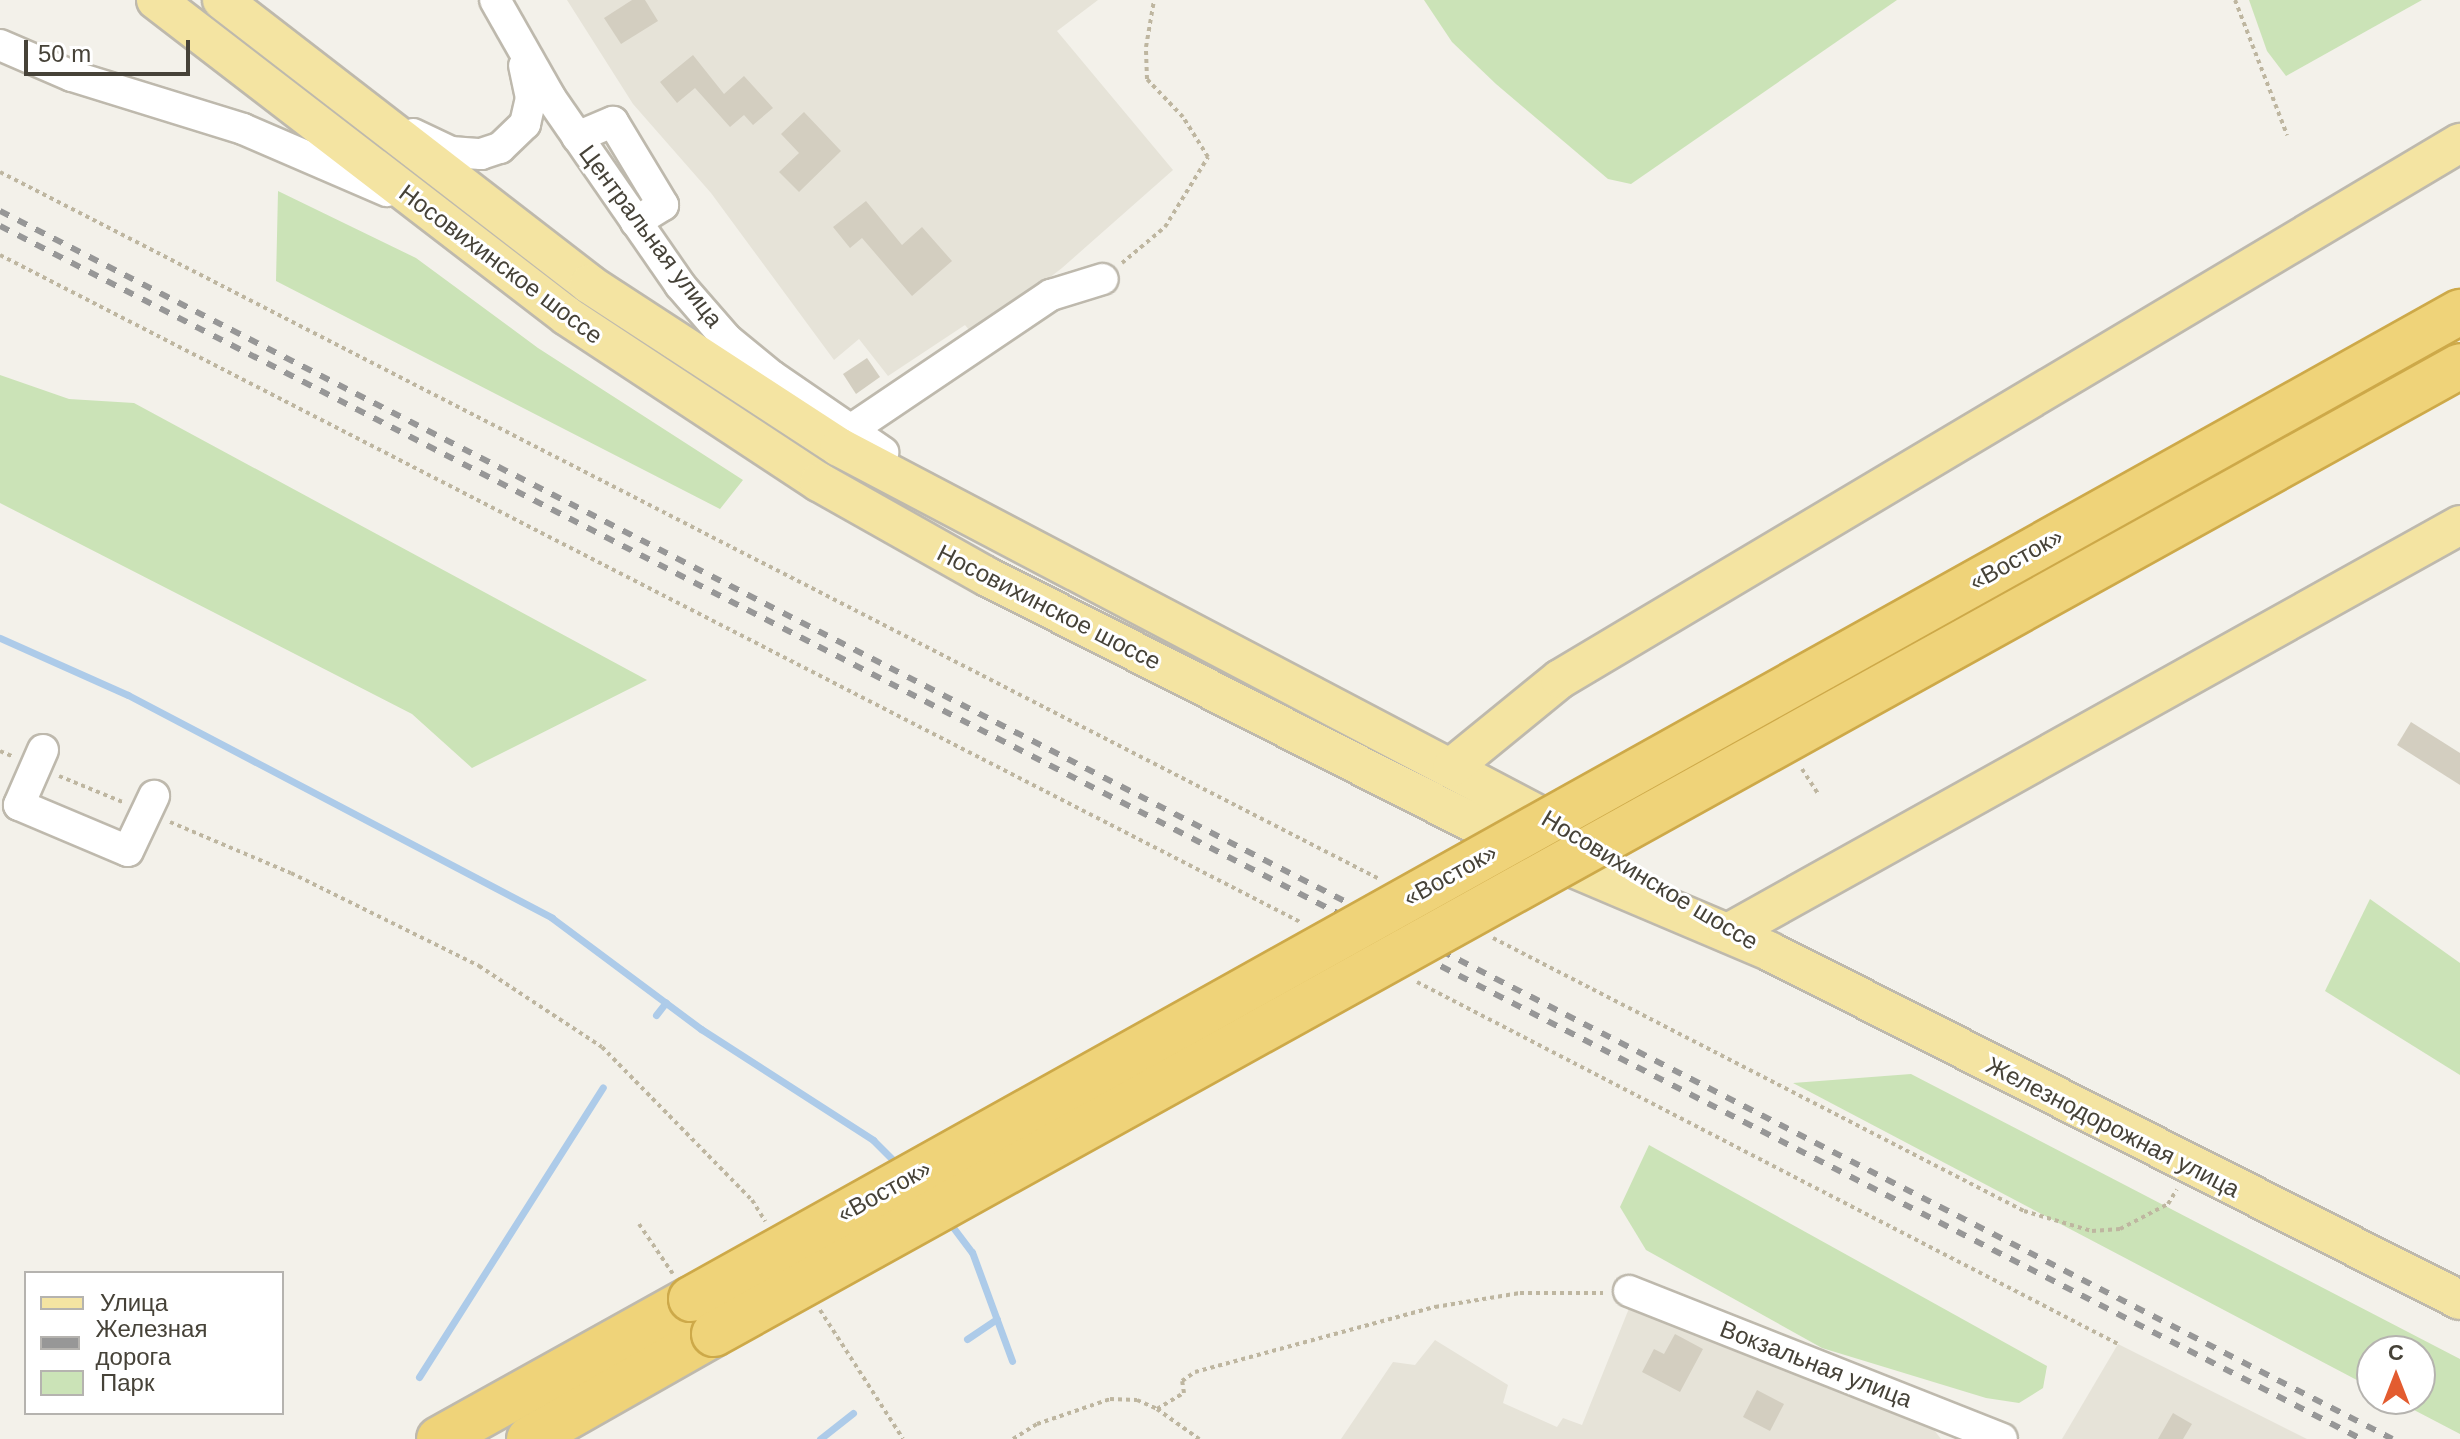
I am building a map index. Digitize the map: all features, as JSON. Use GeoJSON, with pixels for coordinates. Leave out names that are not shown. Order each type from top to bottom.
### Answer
{"type":"FeatureCollection","features":[{"type":"Feature","properties":{"kind":"highway","name":"«Восток»"},"geometry":{"type":"LineString","coordinates":[[529,1439],[702,1316],[2460,312]]}},
{"type":"Feature","properties":{"kind":"highway","name":"«Восток»"},"geometry":{"type":"LineString","coordinates":[[439,1439],[702,1316],[2460,366]]}},
{"type":"Feature","properties":{"kind":"main road","name":"Носовихинское шоссе"},"geometry":{"type":"LineString","coordinates":[[156,0],[425,209],[666,384],[819,482],[986,576],[1505,839],[1731,931]]}},
{"type":"Feature","properties":{"kind":"main road","name":"Носовихинское шоссе"},"geometry":{"type":"LineString","coordinates":[[222,0],[589,284],[839,447],[1525,804],[1731,931],[1769,951]]}},
{"type":"Feature","properties":{"kind":"main road"},"geometry":{"type":"LineString","coordinates":[[1452,767],[1560,679],[2460,143]]}},
{"type":"Feature","properties":{"kind":"main road"},"geometry":{"type":"LineString","coordinates":[[2372,415],[2460,376]]}},
{"type":"Feature","properties":{"kind":"main road"},"geometry":{"type":"LineString","coordinates":[[1731,931],[2460,525]]}},
{"type":"Feature","properties":{"kind":"main road","name":"Железнодорожная улица"},"geometry":{"type":"LineString","coordinates":[[1769,951],[2190,1167],[2460,1300]]}},
{"type":"Feature","properties":{"kind":"street","name":"Центральная улица"},"geometry":{"type":"LineString","coordinates":[[495,0],[518,44],[577,137],[636,222],[727,339],[849,431],[1097,581]]}},
{"type":"Feature","properties":{"kind":"street"},"geometry":{"type":"LineString","coordinates":[[346,96],[451,152],[491,152],[517,135],[529,111],[518,44]]}},
{"type":"Feature","properties":{"kind":"street"},"geometry":{"type":"LineString","coordinates":[[0,45],[72,76],[308,154],[425,209]]}},
{"type":"Feature","properties":{"kind":"street"},"geometry":{"type":"LineString","coordinates":[[849,431],[1051,295],[1103,279]]}},
{"type":"Feature","properties":{"kind":"street"},"geometry":{"type":"LineString","coordinates":[[40,758],[19,805],[128,851],[150,804]]}},
{"type":"Feature","properties":{"kind":"street","name":"Вокзальная улица"},"geometry":{"type":"LineString","coordinates":[[1629,1291],[2002,1439]]}},
{"type":"Feature","properties":{"kind":"path"},"geometry":{"type":"LineString","coordinates":[[1103,279],[1165,227],[1208,157],[1183,117],[1147,79],[1146,47],[1154,0]]}},
{"type":"Feature","properties":{"kind":"path"},"geometry":{"type":"LineString","coordinates":[[2235,0],[2287,135]]}},
{"type":"Feature","properties":{"kind":"path"},"geometry":{"type":"LineString","coordinates":[[0,172],[1390,884]]}},
{"type":"Feature","properties":{"kind":"path"},"geometry":{"type":"LineString","coordinates":[[0,255],[1305,924]]}},
{"type":"Feature","properties":{"kind":"path"},"geometry":{"type":"LineString","coordinates":[[0,751],[40,758],[150,804],[479,966],[602,1047],[752,1200],[767,1224]]}},
{"type":"Feature","properties":{"kind":"path"},"geometry":{"type":"LineString","coordinates":[[1488,935],[2024,1211],[2092,1231],[2120,1229],[2168,1204],[2190,1167]]}},
{"type":"Feature","properties":{"kind":"path"},"geometry":{"type":"LineString","coordinates":[[1403,975],[2118,1344]]}},
{"type":"Feature","properties":{"kind":"path"},"geometry":{"type":"LineString","coordinates":[[639,1224],[702,1316]]}},
{"type":"Feature","properties":{"kind":"path"},"geometry":{"type":"LineString","coordinates":[[1157,1409],[1184,1393],[1182,1381],[1195,1372],[1435,1307],[1520,1293],[1629,1291]]}},
{"type":"Feature","properties":{"kind":"path"},"geometry":{"type":"LineString","coordinates":[[813,1299],[903,1439]]}},
{"type":"Feature","properties":{"kind":"path"},"geometry":{"type":"LineString","coordinates":[[1013,1439],[1037,1424],[1110,1399],[1137,1400],[1157,1409],[1199,1439]]}},
{"type":"Feature","properties":{"kind":"shaded area"},"geometry":{"type":"Polygon","coordinates":[[[567,0],[1098,0],[1057,31],[1173,170],[1062,268],[974,336],[965,325],[888,376],[859,339],[834,360],[711,193],[633,104],[567,0]]]}},
{"type":"Feature","properties":{"kind":"shaded area"},"geometry":{"type":"Polygon","coordinates":[[[1634,1296],[1931,1426],[1941,1439],[1341,1439],[1393,1362],[1415,1365],[1435,1340],[1508,1385],[1503,1403],[1557,1427],[1563,1418],[1582,1425],[1634,1296]]]}},
{"type":"Feature","properties":{"kind":"shaded area"},"geometry":{"type":"Polygon","coordinates":[[[2118,1344],[2307,1439],[2062,1439],[2118,1344]]]}},
{"type":"Feature","properties":{"kind":"green space"},"geometry":{"type":"Polygon","coordinates":[[[1424,0],[1897,0],[1631,184],[1608,179],[1496,84],[1452,42],[1424,0]]]}},
{"type":"Feature","properties":{"kind":"green space"},"geometry":{"type":"Polygon","coordinates":[[[2249,0],[2422,0],[2286,76],[2267,51],[2249,0]]]}},
{"type":"Feature","properties":{"kind":"green space"},"geometry":{"type":"Polygon","coordinates":[[[278,191],[416,258],[538,348],[743,480],[720,509],[276,281],[278,191]]]}},
{"type":"Feature","properties":{"kind":"green space"},"geometry":{"type":"Polygon","coordinates":[[[0,375],[69,399],[134,403],[647,680],[472,768],[412,714],[0,503],[0,375]]]}},
{"type":"Feature","properties":{"kind":"green space"},"geometry":{"type":"Polygon","coordinates":[[[2370,899],[2460,963],[2460,1075],[2325,991],[2370,899]]]}},
{"type":"Feature","properties":{"kind":"green space"},"geometry":{"type":"Polygon","coordinates":[[[1911,1074],[2414,1335],[2356,1335],[2356,1380],[1793,1083],[1911,1074]]]}},
{"type":"Feature","properties":{"kind":"green space"},"geometry":{"type":"Polygon","coordinates":[[[1649,1145],[2047,1366],[2043,1388],[2019,1403],[1986,1398],[1822,1348],[1646,1250],[1620,1207],[1649,1145]]]}},
{"type":"Feature","properties":{"kind":"green space"},"geometry":{"type":"Polygon","coordinates":[[[2436,1347],[2460,1359],[2460,1434],[2424,1415],[2436,1415],[2436,1347]]]}},
{"type":"Feature","properties":{"kind":"building"},"geometry":{"type":"Polygon","coordinates":[[[632,0],[645,0],[658,21],[621,44],[604,18],[632,0]]]}},
{"type":"Feature","properties":{"kind":"building"},"geometry":{"type":"Polygon","coordinates":[[[693,55],[724,94],[744,76],[773,108],[753,125],[744,115],[730,127],[695,88],[677,103],[660,82],[693,55]]]}},
{"type":"Feature","properties":{"kind":"building"},"geometry":{"type":"Polygon","coordinates":[[[804,112],[841,151],[799,192],[779,172],[799,153],[781,134],[804,112]]]}},
{"type":"Feature","properties":{"kind":"building"},"geometry":{"type":"Polygon","coordinates":[[[866,201],[902,245],[922,227],[952,261],[912,296],[862,238],[850,248],[833,227],[866,201]]]}},
{"type":"Feature","properties":{"kind":"building"},"geometry":{"type":"Polygon","coordinates":[[[867,358],[880,377],[856,394],[843,374],[867,358]]]}},
{"type":"Feature","properties":{"kind":"building"},"geometry":{"type":"Polygon","coordinates":[[[2411,722],[2460,753],[2460,785],[2397,745],[2411,722]]]}},
{"type":"Feature","properties":{"kind":"building"},"geometry":{"type":"Polygon","coordinates":[[[1675,1334],[1703,1349],[1680,1392],[1642,1372],[1654,1349],[1664,1354],[1675,1334]]]}},
{"type":"Feature","properties":{"kind":"building"},"geometry":{"type":"Polygon","coordinates":[[[1757,1390],[1784,1404],[1770,1431],[1743,1417],[1757,1390]]]}},
{"type":"Feature","properties":{"kind":"building"},"geometry":{"type":"Polygon","coordinates":[[[2173,1413],[2192,1424],[2183,1439],[2158,1439],[2173,1413]]]}},
{"type":"Feature","properties":{"kind":"waterway"},"geometry":{"type":"LineString","coordinates":[[0,638],[128,695],[552,918],[701,1029],[873,1140],[898,1165]]}},
{"type":"Feature","properties":{"kind":"waterway"},"geometry":{"type":"LineString","coordinates":[[656,1015],[666,1002]]}},
{"type":"Feature","properties":{"kind":"waterway"},"geometry":{"type":"LineString","coordinates":[[419,1377],[603,1087]]}},
{"type":"Feature","properties":{"kind":"waterway"},"geometry":{"type":"LineString","coordinates":[[949,1222],[972,1252],[1012,1361]]}},
{"type":"Feature","properties":{"kind":"waterway"},"geometry":{"type":"LineString","coordinates":[[967,1339],[997,1319]]}},
{"type":"Feature","properties":{"kind":"waterway"},"geometry":{"type":"LineString","coordinates":[[820,1439],[853,1413]]}},
{"type":"Feature","properties":{"kind":"railway"},"geometry":{"type":"LineString","coordinates":[[0,211],[2392,1439]]}},
{"type":"Feature","properties":{"kind":"railway"},"geometry":{"type":"LineString","coordinates":[[0,226],[2361,1439]]}}]}
